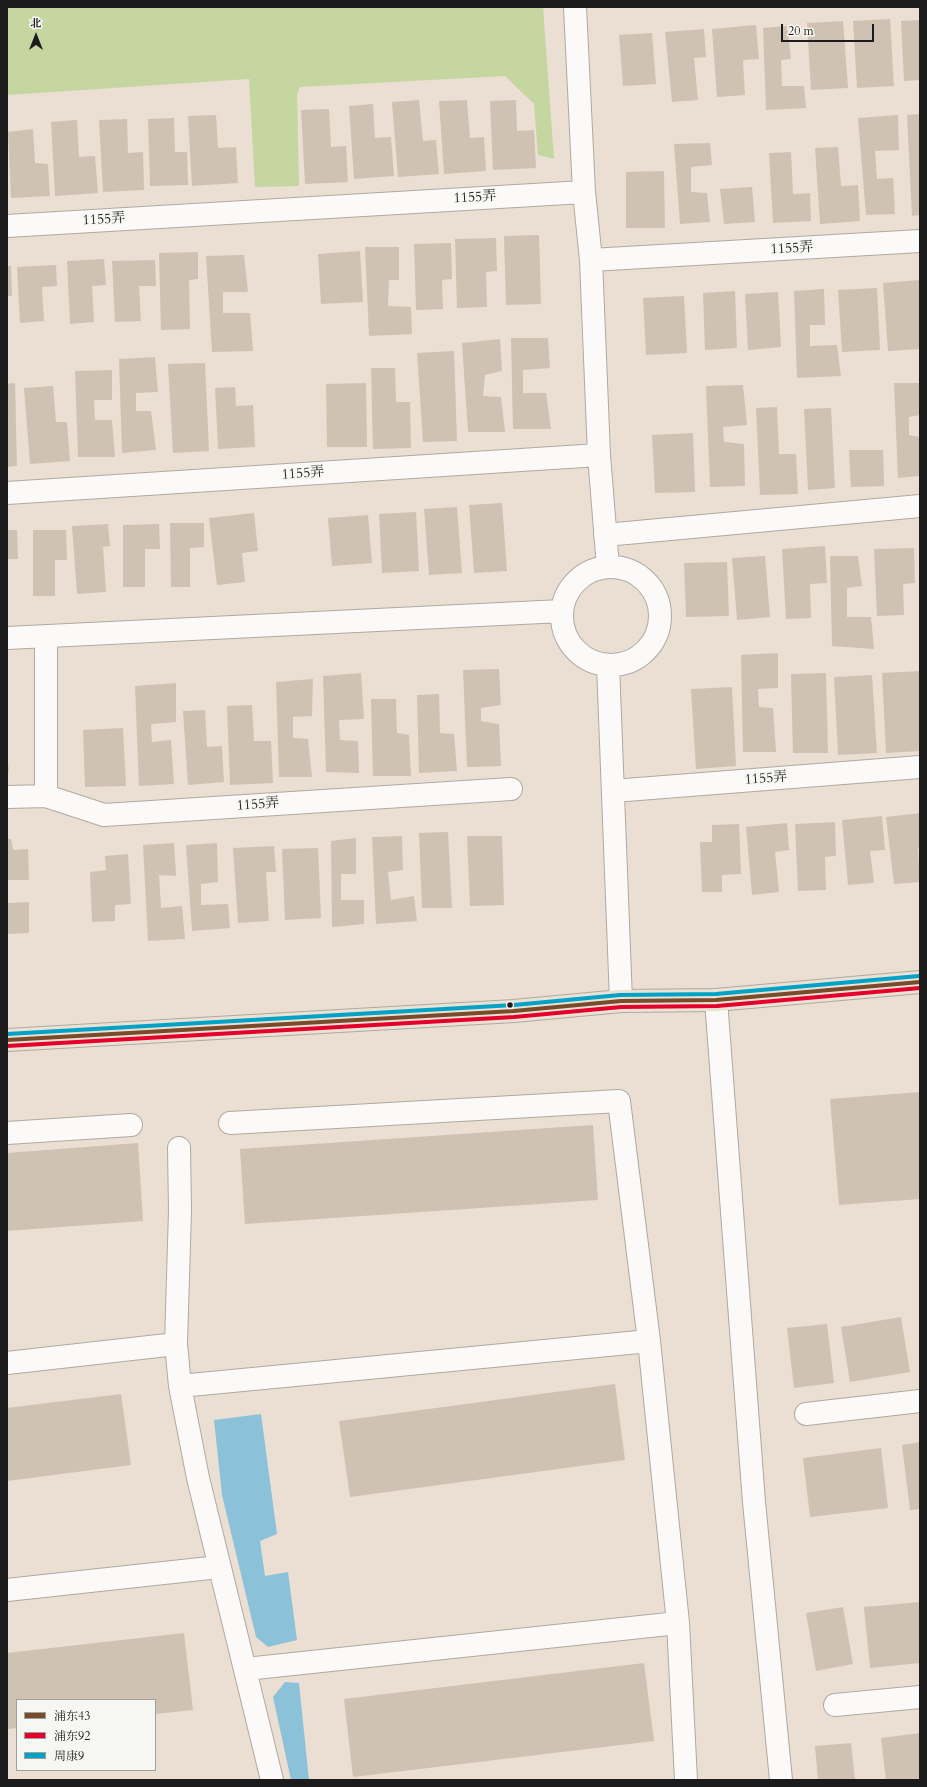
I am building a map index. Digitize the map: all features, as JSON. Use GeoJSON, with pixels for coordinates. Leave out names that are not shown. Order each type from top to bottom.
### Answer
{"type":"FeatureCollection","features":[{"type":"Feature","properties":{"kind":"main road"},"geometry":{"type":"LineString","coordinates":[[7,1040],[514,1011],[621,1001],[716,1000],[920,982]]}},
{"type":"Feature","properties":{"kind":"street"},"geometry":{"type":"LineString","coordinates":[[575,7],[584,192],[591,260],[599,455],[608,567]]}},
{"type":"Feature","properties":{"kind":"street","name":"1155弄"},"geometry":{"type":"LineString","coordinates":[[7,226],[584,192]]}},
{"type":"Feature","properties":{"kind":"street","name":"1155弄"},"geometry":{"type":"LineString","coordinates":[[591,260],[920,241]]}},
{"type":"Feature","properties":{"kind":"street","name":"1155弄"},"geometry":{"type":"LineString","coordinates":[[7,493],[599,455]]}},
{"type":"Feature","properties":{"kind":"street"},"geometry":{"type":"LineString","coordinates":[[605,535],[920,506]]}},
{"type":"Feature","properties":{"kind":"street"},"geometry":{"type":"LineString","coordinates":[[608,567],[628,570],[644,579],[652,589],[659,606],[660,617],[656,635],[650,644],[638,656],[626,662],[608,665],[593,662],[578,653],[565,634],[562,611],[569,589],[574,583],[586,573],[608,567]]}},
{"type":"Feature","properties":{"kind":"street"},"geometry":{"type":"LineString","coordinates":[[7,638],[562,611]]}},
{"type":"Feature","properties":{"kind":"street"},"geometry":{"type":"LineString","coordinates":[[46,636],[46,796]]}},
{"type":"Feature","properties":{"kind":"street"},"geometry":{"type":"LineString","coordinates":[[608,665],[621,1001]]}},
{"type":"Feature","properties":{"kind":"street","name":"1155弄"},"geometry":{"type":"LineString","coordinates":[[613,791],[920,767]]}},
{"type":"Feature","properties":{"kind":"street","name":"1155弄"},"geometry":{"type":"LineString","coordinates":[[7,797],[46,796],[104,815],[511,790]]}},
{"type":"Feature","properties":{"kind":"street"},"geometry":{"type":"LineString","coordinates":[[716,1000],[754,1502],[781,1780]]}},
{"type":"Feature","properties":{"kind":"street"},"geometry":{"type":"LineString","coordinates":[[230,1123],[619,1101],[649,1341],[678,1623],[686,1780]]}},
{"type":"Feature","properties":{"kind":"street"},"geometry":{"type":"LineString","coordinates":[[7,1133],[130,1125]]}},
{"type":"Feature","properties":{"kind":"street"},"geometry":{"type":"LineString","coordinates":[[179,1148],[180,1210],[176,1344],[180,1386],[198,1478],[272,1780]]}},
{"type":"Feature","properties":{"kind":"street"},"geometry":{"type":"LineString","coordinates":[[180,1386],[649,1341]]}},
{"type":"Feature","properties":{"kind":"street"},"geometry":{"type":"LineString","coordinates":[[7,1363],[176,1344]]}},
{"type":"Feature","properties":{"kind":"street"},"geometry":{"type":"LineString","coordinates":[[806,1414],[920,1401]]}},
{"type":"Feature","properties":{"kind":"street"},"geometry":{"type":"LineString","coordinates":[[7,1590],[219,1567]]}},
{"type":"Feature","properties":{"kind":"street"},"geometry":{"type":"LineString","coordinates":[[246,1669],[678,1623]]}},
{"type":"Feature","properties":{"kind":"street"},"geometry":{"type":"LineString","coordinates":[[835,1705],[920,1697]]}},
{"type":"Feature","properties":{"kind":"green space"},"geometry":{"type":"Polygon","coordinates":[[[7,7],[543,7],[554,159],[538,155],[534,104],[505,76],[300,87],[297,94],[299,186],[255,187],[249,79],[7,95],[7,7]]]}},
{"type":"Feature","properties":{"kind":"water"},"geometry":{"type":"Polygon","coordinates":[[[261,1414],[277,1534],[260,1541],[265,1576],[288,1572],[297,1640],[268,1647],[256,1637],[222,1495],[214,1420],[261,1414]]]}},
{"type":"Feature","properties":{"kind":"water"},"geometry":{"type":"Polygon","coordinates":[[[285,1682],[299,1683],[309,1780],[291,1780],[273,1697],[285,1682]]]}},
{"type":"Feature","properties":{"kind":"building"},"geometry":{"type":"Polygon","coordinates":[[[890,19],[894,86],[857,88],[853,21],[890,19]]]}},
{"type":"Feature","properties":{"kind":"building"},"geometry":{"type":"Polygon","coordinates":[[[920,20],[920,80],[904,81],[901,21],[920,20]]]}},
{"type":"Feature","properties":{"kind":"building"},"geometry":{"type":"Polygon","coordinates":[[[843,21],[848,88],[811,90],[807,23],[843,21]]]}},
{"type":"Feature","properties":{"kind":"building"},"geometry":{"type":"Polygon","coordinates":[[[756,25],[759,59],[743,60],[745,95],[717,97],[712,29],[756,25]]]}},
{"type":"Feature","properties":{"kind":"building"},"geometry":{"type":"Polygon","coordinates":[[[787,26],[791,59],[781,60],[782,86],[804,86],[806,108],[766,110],[763,28],[787,26]]]}},
{"type":"Feature","properties":{"kind":"building"},"geometry":{"type":"Polygon","coordinates":[[[704,29],[706,57],[694,58],[698,100],[672,102],[665,32],[704,29]]]}},
{"type":"Feature","properties":{"kind":"building"},"geometry":{"type":"Polygon","coordinates":[[[652,33],[656,84],[623,86],[619,35],[652,33]]]}},
{"type":"Feature","properties":{"kind":"building"},"geometry":{"type":"Polygon","coordinates":[[[419,100],[423,141],[436,140],[439,174],[398,177],[392,102],[419,100]]]}},
{"type":"Feature","properties":{"kind":"building"},"geometry":{"type":"Polygon","coordinates":[[[467,100],[470,138],[484,137],[486,171],[444,174],[439,101],[467,100]]]}},
{"type":"Feature","properties":{"kind":"building"},"geometry":{"type":"Polygon","coordinates":[[[516,100],[517,131],[534,130],[536,168],[493,170],[490,101],[516,100]]]}},
{"type":"Feature","properties":{"kind":"building"},"geometry":{"type":"Polygon","coordinates":[[[373,104],[375,138],[391,137],[394,176],[354,179],[349,106],[373,104]]]}},
{"type":"Feature","properties":{"kind":"building"},"geometry":{"type":"Polygon","coordinates":[[[329,109],[331,147],[346,146],[348,182],[305,184],[301,110],[329,109]]]}},
{"type":"Feature","properties":{"kind":"building"},"geometry":{"type":"Polygon","coordinates":[[[920,114],[920,215],[912,216],[907,115],[920,114]]]}},
{"type":"Feature","properties":{"kind":"building"},"geometry":{"type":"Polygon","coordinates":[[[216,115],[218,148],[236,147],[238,183],[192,186],[188,116],[216,115]]]}},
{"type":"Feature","properties":{"kind":"building"},"geometry":{"type":"Polygon","coordinates":[[[898,115],[899,150],[875,151],[877,179],[893,178],[895,214],[866,215],[858,118],[898,115]]]}},
{"type":"Feature","properties":{"kind":"building"},"geometry":{"type":"Polygon","coordinates":[[[174,118],[175,152],[187,152],[188,185],[150,186],[148,119],[174,118]]]}},
{"type":"Feature","properties":{"kind":"building"},"geometry":{"type":"Polygon","coordinates":[[[127,119],[128,153],[143,152],[144,190],[103,192],[99,120],[127,119]]]}},
{"type":"Feature","properties":{"kind":"building"},"geometry":{"type":"Polygon","coordinates":[[[77,120],[79,157],[95,156],[98,193],[55,196],[51,122],[77,120]]]}},
{"type":"Feature","properties":{"kind":"building"},"geometry":{"type":"Polygon","coordinates":[[[33,129],[35,163],[48,164],[50,196],[11,198],[8,132],[33,129]]]}},
{"type":"Feature","properties":{"kind":"building"},"geometry":{"type":"Polygon","coordinates":[[[710,143],[712,165],[691,167],[691,192],[707,193],[710,222],[680,224],[674,144],[710,143]]]}},
{"type":"Feature","properties":{"kind":"building"},"geometry":{"type":"Polygon","coordinates":[[[838,147],[841,186],[858,185],[860,221],[820,224],[815,148],[838,147]]]}},
{"type":"Feature","properties":{"kind":"building"},"geometry":{"type":"Polygon","coordinates":[[[791,152],[793,194],[810,193],[811,221],[773,223],[769,153],[791,152]]]}},
{"type":"Feature","properties":{"kind":"building"},"geometry":{"type":"Polygon","coordinates":[[[664,171],[665,228],[626,228],[626,172],[664,171]]]}},
{"type":"Feature","properties":{"kind":"building"},"geometry":{"type":"Polygon","coordinates":[[[752,187],[755,222],[724,224],[720,189],[752,187]]]}},
{"type":"Feature","properties":{"kind":"building"},"geometry":{"type":"Polygon","coordinates":[[[539,235],[541,304],[506,305],[504,236],[539,235]]]}},
{"type":"Feature","properties":{"kind":"building"},"geometry":{"type":"Polygon","coordinates":[[[496,238],[497,271],[486,272],[487,307],[457,308],[455,239],[496,238]]]}},
{"type":"Feature","properties":{"kind":"building"},"geometry":{"type":"Polygon","coordinates":[[[451,243],[452,279],[442,280],[443,309],[416,310],[414,244],[451,243]]]}},
{"type":"Feature","properties":{"kind":"building"},"geometry":{"type":"Polygon","coordinates":[[[365,247],[399,247],[399,280],[389,280],[388,306],[411,307],[412,334],[369,336],[365,247]]]}},
{"type":"Feature","properties":{"kind":"building"},"geometry":{"type":"Polygon","coordinates":[[[360,251],[363,302],[321,304],[318,254],[360,251]]]}},
{"type":"Feature","properties":{"kind":"building"},"geometry":{"type":"Polygon","coordinates":[[[198,252],[198,279],[189,280],[190,329],[161,330],[159,253],[198,252]]]}},
{"type":"Feature","properties":{"kind":"building"},"geometry":{"type":"Polygon","coordinates":[[[244,255],[248,292],[223,292],[223,313],[250,313],[253,351],[212,352],[206,256],[244,255]]]}},
{"type":"Feature","properties":{"kind":"building"},"geometry":{"type":"Polygon","coordinates":[[[104,259],[106,285],[92,286],[94,322],[70,324],[67,261],[104,259]]]}},
{"type":"Feature","properties":{"kind":"building"},"geometry":{"type":"Polygon","coordinates":[[[155,260],[156,286],[139,286],[141,321],[115,322],[112,261],[155,260]]]}},
{"type":"Feature","properties":{"kind":"building"},"geometry":{"type":"Polygon","coordinates":[[[56,265],[57,286],[42,287],[44,321],[20,323],[17,267],[56,265]]]}},
{"type":"Feature","properties":{"kind":"building"},"geometry":{"type":"Polygon","coordinates":[[[7,266],[11,266],[12,296],[7,296],[7,266]]]}},
{"type":"Feature","properties":{"kind":"building"},"geometry":{"type":"Polygon","coordinates":[[[919,280],[920,349],[888,351],[883,283],[919,280]]]}},
{"type":"Feature","properties":{"kind":"building"},"geometry":{"type":"Polygon","coordinates":[[[877,288],[880,350],[842,352],[838,290],[877,288]]]}},
{"type":"Feature","properties":{"kind":"building"},"geometry":{"type":"Polygon","coordinates":[[[824,289],[825,325],[810,325],[810,346],[837,345],[841,376],[797,378],[794,291],[824,289]]]}},
{"type":"Feature","properties":{"kind":"building"},"geometry":{"type":"Polygon","coordinates":[[[735,291],[737,348],[705,350],[703,293],[735,291]]]}},
{"type":"Feature","properties":{"kind":"building"},"geometry":{"type":"Polygon","coordinates":[[[778,292],[781,347],[748,350],[745,294],[778,292]]]}},
{"type":"Feature","properties":{"kind":"building"},"geometry":{"type":"Polygon","coordinates":[[[684,296],[687,353],[646,355],[643,298],[684,296]]]}},
{"type":"Feature","properties":{"kind":"building"},"geometry":{"type":"Polygon","coordinates":[[[511,338],[548,338],[550,368],[523,370],[523,393],[546,393],[551,429],[513,429],[511,338]]]}},
{"type":"Feature","properties":{"kind":"building"},"geometry":{"type":"Polygon","coordinates":[[[500,339],[502,371],[485,375],[483,396],[501,397],[505,432],[468,432],[462,343],[500,339]]]}},
{"type":"Feature","properties":{"kind":"building"},"geometry":{"type":"Polygon","coordinates":[[[454,351],[457,441],[423,442],[417,353],[454,351]]]}},
{"type":"Feature","properties":{"kind":"building"},"geometry":{"type":"Polygon","coordinates":[[[155,357],[158,392],[136,393],[136,411],[151,411],[156,450],[122,453],[119,359],[155,357]]]}},
{"type":"Feature","properties":{"kind":"building"},"geometry":{"type":"Polygon","coordinates":[[[205,363],[209,451],[173,453],[168,364],[205,363]]]}},
{"type":"Feature","properties":{"kind":"building"},"geometry":{"type":"Polygon","coordinates":[[[371,368],[395,368],[396,402],[410,402],[411,448],[373,449],[371,368]]]}},
{"type":"Feature","properties":{"kind":"building"},"geometry":{"type":"Polygon","coordinates":[[[112,370],[112,400],[94,400],[95,420],[112,420],[115,457],[78,457],[75,371],[112,370]]]}},
{"type":"Feature","properties":{"kind":"building"},"geometry":{"type":"Polygon","coordinates":[[[15,383],[17,466],[7,467],[7,384],[15,383]]]}},
{"type":"Feature","properties":{"kind":"building"},"geometry":{"type":"Polygon","coordinates":[[[366,383],[367,447],[327,447],[326,384],[366,383]]]}},
{"type":"Feature","properties":{"kind":"building"},"geometry":{"type":"Polygon","coordinates":[[[894,383],[920,383],[920,415],[909,417],[909,435],[920,437],[920,476],[898,478],[894,383]]]}},
{"type":"Feature","properties":{"kind":"building"},"geometry":{"type":"Polygon","coordinates":[[[743,385],[747,425],[723,427],[724,442],[744,444],[745,486],[710,487],[706,386],[743,385]]]}},
{"type":"Feature","properties":{"kind":"building"},"geometry":{"type":"Polygon","coordinates":[[[53,386],[56,422],[67,422],[70,461],[30,464],[24,388],[53,386]]]}},
{"type":"Feature","properties":{"kind":"building"},"geometry":{"type":"Polygon","coordinates":[[[235,387],[236,406],[253,405],[255,447],[218,449],[215,388],[235,387]]]}},
{"type":"Feature","properties":{"kind":"building"},"geometry":{"type":"Polygon","coordinates":[[[777,407],[779,454],[796,454],[798,494],[760,495],[756,408],[777,407]]]}},
{"type":"Feature","properties":{"kind":"building"},"geometry":{"type":"Polygon","coordinates":[[[831,408],[835,488],[808,490],[804,409],[831,408]]]}},
{"type":"Feature","properties":{"kind":"building"},"geometry":{"type":"Polygon","coordinates":[[[693,433],[695,492],[655,493],[652,435],[693,433]]]}},
{"type":"Feature","properties":{"kind":"building"},"geometry":{"type":"Polygon","coordinates":[[[849,450],[883,450],[884,486],[851,487],[849,450]]]}},
{"type":"Feature","properties":{"kind":"building"},"geometry":{"type":"Polygon","coordinates":[[[502,503],[507,571],[474,573],[469,505],[502,503]]]}},
{"type":"Feature","properties":{"kind":"building"},"geometry":{"type":"Polygon","coordinates":[[[457,507],[462,573],[429,575],[424,509],[457,507]]]}},
{"type":"Feature","properties":{"kind":"building"},"geometry":{"type":"Polygon","coordinates":[[[416,512],[419,571],[382,573],[379,514],[416,512]]]}},
{"type":"Feature","properties":{"kind":"building"},"geometry":{"type":"Polygon","coordinates":[[[254,513],[258,551],[242,553],[245,582],[217,585],[209,518],[254,513]]]}},
{"type":"Feature","properties":{"kind":"building"},"geometry":{"type":"Polygon","coordinates":[[[368,515],[372,563],[332,566],[328,518],[368,515]]]}},
{"type":"Feature","properties":{"kind":"building"},"geometry":{"type":"Polygon","coordinates":[[[170,523],[204,523],[204,547],[190,548],[190,587],[171,587],[170,523]]]}},
{"type":"Feature","properties":{"kind":"building"},"geometry":{"type":"Polygon","coordinates":[[[108,524],[110,546],[103,547],[106,592],[77,594],[72,526],[108,524]]]}},
{"type":"Feature","properties":{"kind":"building"},"geometry":{"type":"Polygon","coordinates":[[[159,524],[160,549],[145,549],[145,587],[123,587],[123,525],[159,524]]]}},
{"type":"Feature","properties":{"kind":"building"},"geometry":{"type":"Polygon","coordinates":[[[7,530],[17,530],[18,559],[7,559],[7,530]]]}},
{"type":"Feature","properties":{"kind":"building"},"geometry":{"type":"Polygon","coordinates":[[[33,530],[66,530],[67,560],[55,560],[55,596],[33,596],[33,530]]]}},
{"type":"Feature","properties":{"kind":"building"},"geometry":{"type":"Polygon","coordinates":[[[825,546],[827,583],[810,584],[811,618],[786,619],[782,549],[825,546]]]}},
{"type":"Feature","properties":{"kind":"building"},"geometry":{"type":"Polygon","coordinates":[[[914,548],[915,583],[903,584],[904,615],[877,616],[874,549],[914,548]]]}},
{"type":"Feature","properties":{"kind":"building"},"geometry":{"type":"Polygon","coordinates":[[[765,556],[770,617],[737,620],[732,558],[765,556]]]}},
{"type":"Feature","properties":{"kind":"building"},"geometry":{"type":"Polygon","coordinates":[[[830,556],[858,556],[862,586],[847,588],[847,617],[871,617],[874,649],[832,646],[830,556]]]}},
{"type":"Feature","properties":{"kind":"building"},"geometry":{"type":"Polygon","coordinates":[[[727,562],[729,616],[686,617],[684,563],[727,562]]]}},
{"type":"Feature","properties":{"kind":"building"},"geometry":{"type":"Polygon","coordinates":[[[778,653],[778,688],[758,689],[759,707],[773,708],[776,752],[743,752],[741,655],[778,653]]]}},
{"type":"Feature","properties":{"kind":"building"},"geometry":{"type":"Polygon","coordinates":[[[499,669],[501,705],[481,708],[481,721],[499,724],[501,766],[467,767],[463,670],[499,669]]]}},
{"type":"Feature","properties":{"kind":"building"},"geometry":{"type":"Polygon","coordinates":[[[920,671],[920,751],[886,753],[882,673],[920,671]]]}},
{"type":"Feature","properties":{"kind":"building"},"geometry":{"type":"Polygon","coordinates":[[[361,673],[364,719],[339,720],[340,740],[358,741],[359,773],[326,772],[323,676],[361,673]]]}},
{"type":"Feature","properties":{"kind":"building"},"geometry":{"type":"Polygon","coordinates":[[[826,673],[828,753],[793,753],[791,674],[826,673]]]}},
{"type":"Feature","properties":{"kind":"building"},"geometry":{"type":"Polygon","coordinates":[[[872,675],[877,753],[838,755],[834,677],[872,675]]]}},
{"type":"Feature","properties":{"kind":"building"},"geometry":{"type":"Polygon","coordinates":[[[313,679],[312,716],[293,717],[293,738],[308,739],[312,777],[279,777],[276,682],[313,679]]]}},
{"type":"Feature","properties":{"kind":"building"},"geometry":{"type":"Polygon","coordinates":[[[176,683],[176,722],[151,724],[152,742],[171,740],[174,784],[139,786],[135,686],[176,683]]]}},
{"type":"Feature","properties":{"kind":"building"},"geometry":{"type":"Polygon","coordinates":[[[732,687],[736,766],[696,769],[691,689],[732,687]]]}},
{"type":"Feature","properties":{"kind":"building"},"geometry":{"type":"Polygon","coordinates":[[[439,694],[440,733],[454,734],[457,771],[419,773],[417,695],[439,694]]]}},
{"type":"Feature","properties":{"kind":"building"},"geometry":{"type":"Polygon","coordinates":[[[371,699],[396,699],[397,733],[409,735],[411,776],[373,776],[371,699]]]}},
{"type":"Feature","properties":{"kind":"building"},"geometry":{"type":"Polygon","coordinates":[[[252,705],[254,741],[271,741],[273,783],[230,785],[227,706],[252,705]]]}},
{"type":"Feature","properties":{"kind":"building"},"geometry":{"type":"Polygon","coordinates":[[[205,710],[207,747],[222,746],[224,782],[188,785],[183,711],[205,710]]]}},
{"type":"Feature","properties":{"kind":"building"},"geometry":{"type":"Polygon","coordinates":[[[123,728],[126,786],[85,787],[83,730],[123,728]]]}},
{"type":"Feature","properties":{"kind":"building"},"geometry":{"type":"Polygon","coordinates":[[[7,754],[9,772],[7,773],[7,754]]]}},
{"type":"Feature","properties":{"kind":"building"},"geometry":{"type":"Polygon","coordinates":[[[920,813],[920,848],[918,848],[920,882],[894,884],[886,817],[920,813]]]}},
{"type":"Feature","properties":{"kind":"building"},"geometry":{"type":"Polygon","coordinates":[[[882,816],[885,850],[870,851],[874,883],[848,885],[842,820],[882,816]]]}},
{"type":"Feature","properties":{"kind":"building"},"geometry":{"type":"Polygon","coordinates":[[[835,822],[836,856],[825,857],[826,890],[798,891],[795,824],[835,822]]]}},
{"type":"Feature","properties":{"kind":"building"},"geometry":{"type":"Polygon","coordinates":[[[787,823],[789,850],[775,852],[779,892],[752,895],[746,827],[787,823]]]}},
{"type":"Feature","properties":{"kind":"building"},"geometry":{"type":"Polygon","coordinates":[[[739,824],[741,874],[722,875],[722,892],[702,892],[700,842],[712,842],[712,825],[739,824]]]}},
{"type":"Feature","properties":{"kind":"building"},"geometry":{"type":"Polygon","coordinates":[[[448,832],[452,908],[422,908],[419,833],[448,832]]]}},
{"type":"Feature","properties":{"kind":"building"},"geometry":{"type":"Polygon","coordinates":[[[402,836],[403,870],[388,872],[391,900],[414,896],[417,921],[376,924],[372,837],[402,836]]]}},
{"type":"Feature","properties":{"kind":"building"},"geometry":{"type":"Polygon","coordinates":[[[467,836],[502,836],[504,905],[470,906],[467,836]]]}},
{"type":"Feature","properties":{"kind":"building"},"geometry":{"type":"Polygon","coordinates":[[[356,838],[356,874],[341,874],[341,900],[364,900],[364,924],[332,927],[331,841],[356,838]]]}},
{"type":"Feature","properties":{"kind":"building"},"geometry":{"type":"Polygon","coordinates":[[[7,839],[11,839],[13,850],[28,849],[29,880],[7,880],[7,839]]]}},
{"type":"Feature","properties":{"kind":"building"},"geometry":{"type":"Polygon","coordinates":[[[174,843],[176,876],[159,875],[161,908],[182,906],[185,939],[148,941],[143,845],[174,843]]]}},
{"type":"Feature","properties":{"kind":"building"},"geometry":{"type":"Polygon","coordinates":[[[217,843],[218,882],[201,884],[201,905],[228,904],[230,928],[192,931],[186,845],[217,843]]]}},
{"type":"Feature","properties":{"kind":"building"},"geometry":{"type":"Polygon","coordinates":[[[274,846],[276,872],[266,872],[269,921],[238,923],[233,848],[274,846]]]}},
{"type":"Feature","properties":{"kind":"building"},"geometry":{"type":"Polygon","coordinates":[[[318,848],[321,918],[285,920],[282,849],[318,848]]]}},
{"type":"Feature","properties":{"kind":"building"},"geometry":{"type":"Polygon","coordinates":[[[128,854],[131,904],[115,905],[115,921],[92,922],[90,872],[106,870],[105,856],[128,854]]]}},
{"type":"Feature","properties":{"kind":"building"},"geometry":{"type":"Polygon","coordinates":[[[29,902],[29,933],[7,934],[7,903],[29,902]]]}},
{"type":"Feature","properties":{"kind":"building"},"geometry":{"type":"Polygon","coordinates":[[[920,1092],[920,1199],[839,1205],[830,1099],[920,1092]]]}},
{"type":"Feature","properties":{"kind":"building"},"geometry":{"type":"Polygon","coordinates":[[[593,1125],[598,1200],[245,1224],[240,1149],[593,1125]]]}},
{"type":"Feature","properties":{"kind":"building"},"geometry":{"type":"Polygon","coordinates":[[[138,1143],[143,1221],[7,1231],[7,1153],[138,1143]]]}},
{"type":"Feature","properties":{"kind":"building"},"geometry":{"type":"Polygon","coordinates":[[[901,1317],[910,1372],[850,1382],[841,1327],[901,1317]]]}},
{"type":"Feature","properties":{"kind":"building"},"geometry":{"type":"Polygon","coordinates":[[[827,1324],[834,1383],[794,1388],[787,1328],[827,1324]]]}},
{"type":"Feature","properties":{"kind":"building"},"geometry":{"type":"Polygon","coordinates":[[[615,1384],[625,1460],[350,1497],[339,1421],[615,1384]]]}},
{"type":"Feature","properties":{"kind":"building"},"geometry":{"type":"Polygon","coordinates":[[[121,1394],[131,1465],[7,1481],[7,1408],[121,1394]]]}},
{"type":"Feature","properties":{"kind":"building"},"geometry":{"type":"Polygon","coordinates":[[[920,1442],[920,1509],[910,1510],[902,1445],[920,1442]]]}},
{"type":"Feature","properties":{"kind":"building"},"geometry":{"type":"Polygon","coordinates":[[[881,1448],[888,1508],[810,1517],[803,1458],[881,1448]]]}},
{"type":"Feature","properties":{"kind":"building"},"geometry":{"type":"Polygon","coordinates":[[[920,1602],[920,1663],[870,1668],[864,1607],[920,1602]]]}},
{"type":"Feature","properties":{"kind":"building"},"geometry":{"type":"Polygon","coordinates":[[[843,1607],[853,1664],[816,1671],[806,1613],[843,1607]]]}},
{"type":"Feature","properties":{"kind":"building"},"geometry":{"type":"Polygon","coordinates":[[[184,1633],[193,1710],[156,1714],[156,1699],[16,1699],[16,1728],[7,1729],[7,1653],[184,1633]]]}},
{"type":"Feature","properties":{"kind":"building"},"geometry":{"type":"Polygon","coordinates":[[[644,1663],[654,1741],[353,1777],[344,1699],[644,1663]]]}},
{"type":"Feature","properties":{"kind":"building"},"geometry":{"type":"Polygon","coordinates":[[[920,1733],[920,1780],[886,1780],[881,1738],[920,1733]]]}},
{"type":"Feature","properties":{"kind":"building"},"geometry":{"type":"Polygon","coordinates":[[[851,1743],[855,1780],[818,1780],[815,1746],[851,1743]]]}},
{"type":"Feature","properties":{"kind":"transit line","name":"周康9"},"geometry":{"type":"LineString","coordinates":[[7,1034],[514,1005],[620,995],[716,994],[919,976]]}},
{"type":"Feature","properties":{"kind":"transit line","name":"浦东43"},"geometry":{"type":"LineString","coordinates":[[7,1040],[514,1011],[621,1001],[716,1000],[920,982]]}},
{"type":"Feature","properties":{"kind":"transit line","name":"浦东92"},"geometry":{"type":"LineString","coordinates":[[7,1046],[514,1017],[621,1007],[717,1006],[920,988]]}}]}
